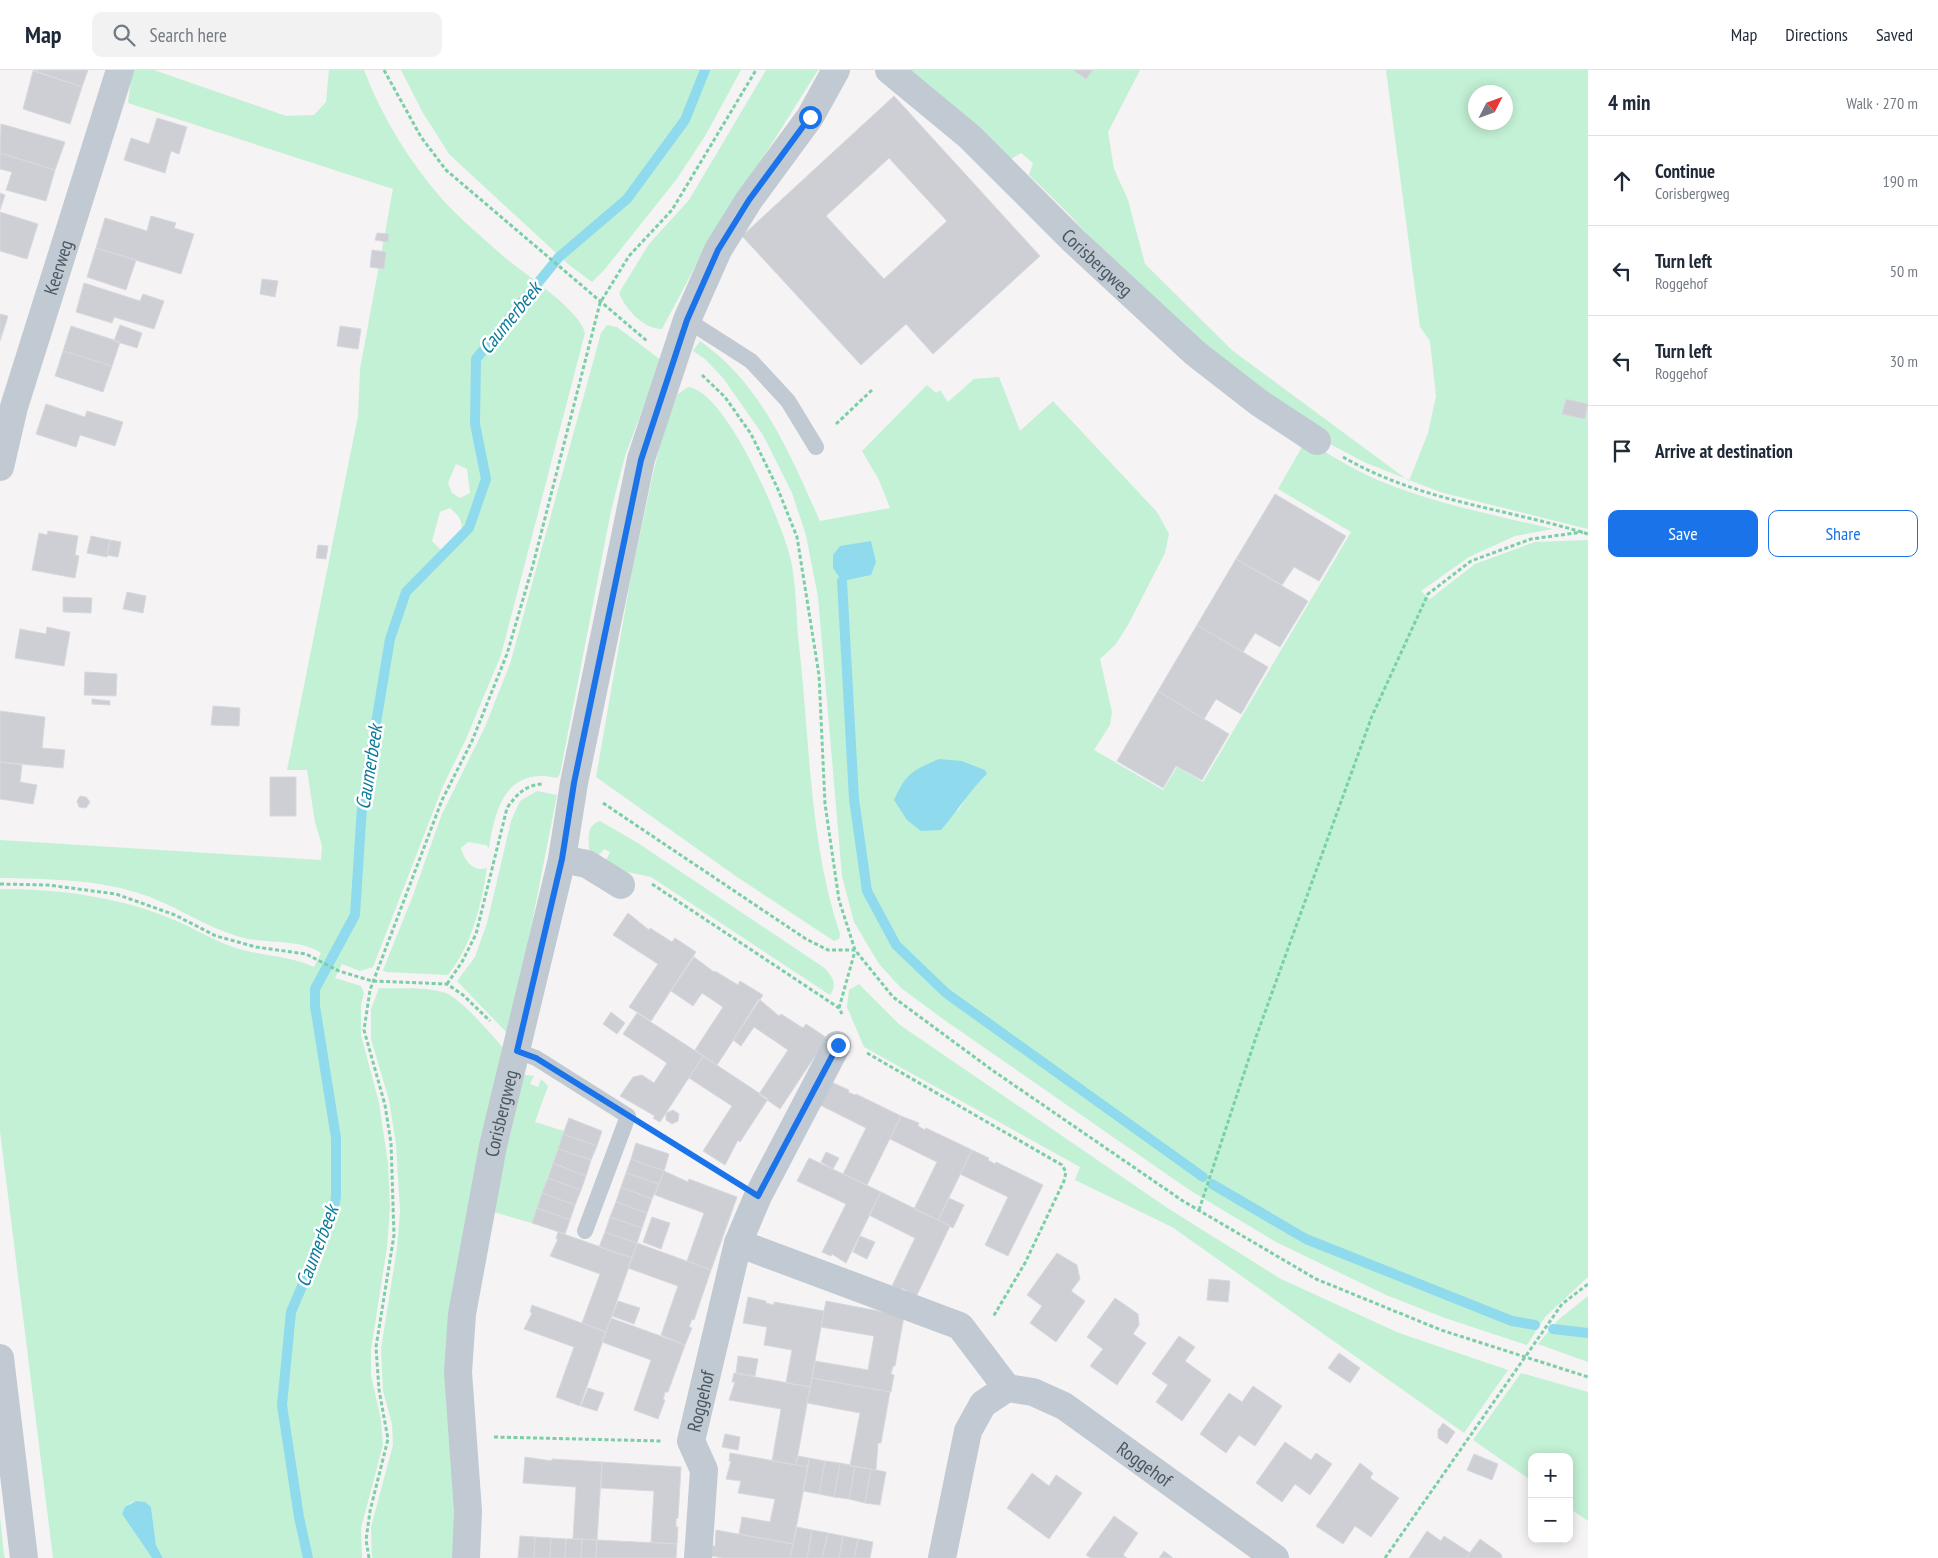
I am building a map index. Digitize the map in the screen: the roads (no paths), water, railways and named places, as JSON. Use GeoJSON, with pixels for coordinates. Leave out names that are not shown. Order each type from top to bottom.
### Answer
{"type":"FeatureCollection","features":[{"type":"Feature","properties":{"kind":"street","name":"Keerweg"},"geometry":{"type":"LineString","coordinates":[[0,467],[7,406],[120,70]]}},
{"type":"Feature","properties":{"kind":"street","name":"Corisbergweg"},"geometry":{"type":"LineString","coordinates":[[466,1558],[468,1511],[461,1436],[458,1372],[462,1314],[493,1146],[562,859],[574,783],[664,355],[687,320],[718,250],[749,200],[810,117],[836,70]]}},
{"type":"Feature","properties":{"kind":"street","name":"Corisbergweg"},"geometry":{"type":"LineString","coordinates":[[889,70],[970,137],[1074,241],[1195,353],[1258,402],[1317,441]]}},
{"type":"Feature","properties":{"kind":"street"},"geometry":{"type":"LineString","coordinates":[[562,859],[587,864],[621,885]]}},
{"type":"Feature","properties":{"kind":"street","name":"Roggehof"},"geometry":{"type":"LineString","coordinates":[[698,1558],[704,1470],[691,1442],[738,1243],[758,1196],[842,1033]]}},
{"type":"Feature","properties":{"kind":"street"},"geometry":{"type":"LineString","coordinates":[[738,1243],[960,1326],[1007,1388],[983,1404],[968,1431],[942,1558]]}},
{"type":"Feature","properties":{"kind":"street"},"geometry":{"type":"LineString","coordinates":[[0,1358],[24,1558]]}},
{"type":"Feature","properties":{"kind":"street","name":"Roggehof"},"geometry":{"type":"LineString","coordinates":[[1007,1388],[1034,1392],[1064,1406],[1275,1558]]}},
{"type":"Feature","properties":{"kind":"lane"},"geometry":{"type":"LineString","coordinates":[[687,320],[751,360],[788,400],[816,447]]}},
{"type":"Feature","properties":{"kind":"lane"},"geometry":{"type":"LineString","coordinates":[[517,1051],[536,1058],[628,1116],[585,1231]]}},
{"type":"Feature","properties":{"kind":"water"},"geometry":{"type":"Polygon","coordinates":[[[871,541],[876,562],[871,575],[842,581],[833,568],[833,555],[840,546],[871,541]]]}},
{"type":"Feature","properties":{"kind":"water"},"geometry":{"type":"Polygon","coordinates":[[[939,759],[962,761],[985,770],[987,774],[974,787],[941,830],[921,831],[907,820],[894,800],[903,783],[911,774],[939,759]]]}},
{"type":"Feature","properties":{"kind":"water"},"geometry":{"type":"Polygon","coordinates":[[[136,1501],[145,1502],[151,1507],[156,1545],[163,1558],[152,1558],[122,1514],[125,1507],[136,1501]]]}},
{"type":"Feature","properties":{"kind":"waterway","name":"Caumerbeek"},"geometry":{"type":"LineString","coordinates":[[308,1558],[299,1517],[282,1405],[291,1312],[332,1216],[336,1197],[336,1138],[315,1006],[315,989],[355,915],[362,807],[390,639],[406,592],[469,528],[486,479],[475,424],[476,359],[559,257],[627,199],[685,120],[705,70]]}},
{"type":"Feature","properties":{"kind":"waterway"},"geometry":{"type":"LineString","coordinates":[[842,581],[854,799],[867,891],[896,945],[946,993],[1203,1177]]}},
{"type":"Feature","properties":{"kind":"waterway"},"geometry":{"type":"LineString","coordinates":[[1212,1184],[1306,1239],[1512,1321],[1535,1325]]}},
{"type":"Feature","properties":{"kind":"waterway"},"geometry":{"type":"LineString","coordinates":[[1553,1329],[1588,1333]]}}]}
